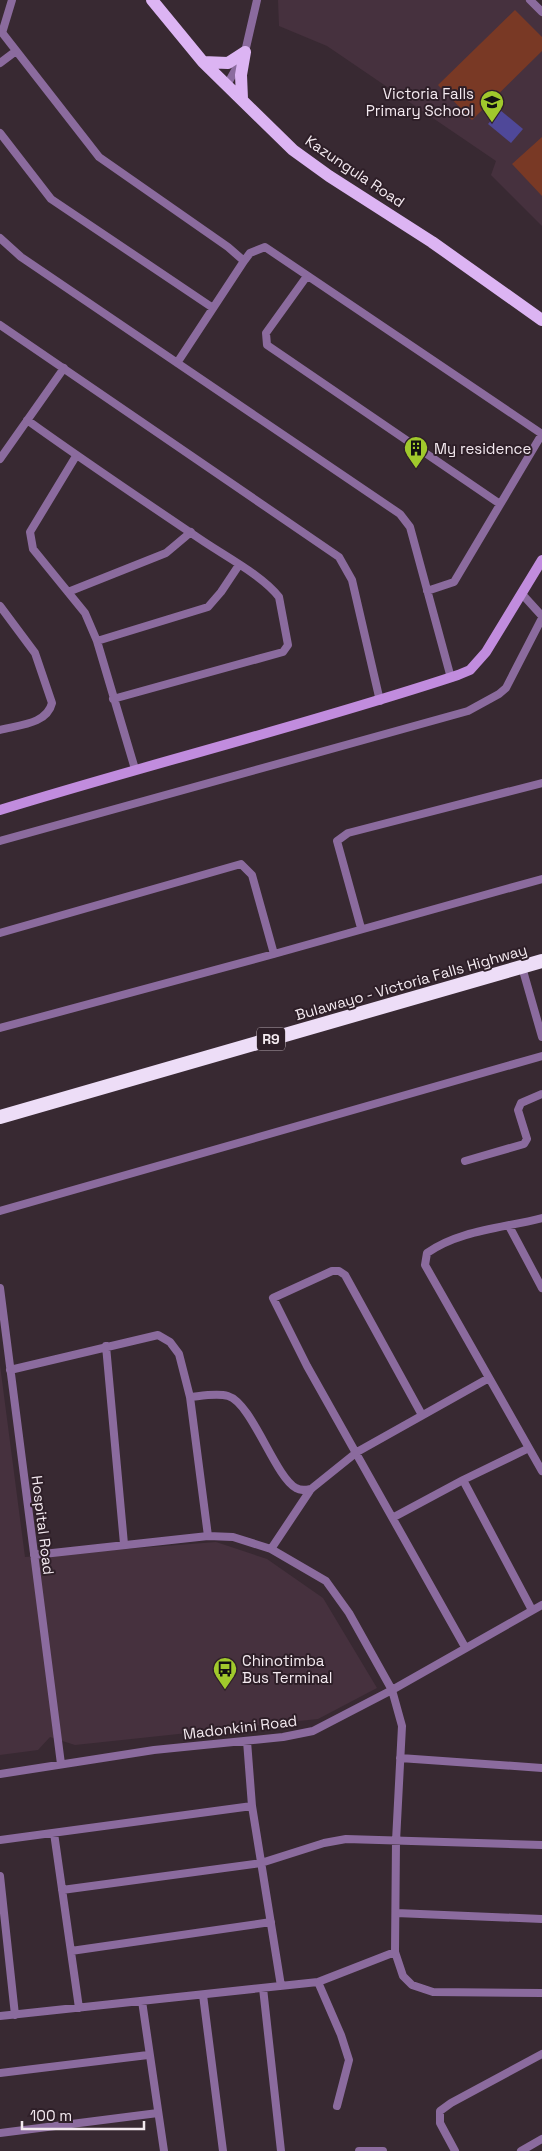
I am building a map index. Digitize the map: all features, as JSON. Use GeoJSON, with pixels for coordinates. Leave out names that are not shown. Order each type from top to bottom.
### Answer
{"type":"FeatureCollection","features":[{"type":"Feature","properties":{"kind":"highway","name":"Bulawayo - Victoria Falls Highway"},"geometry":{"type":"LineString","coordinates":[[0,1117],[542,961]]}},
{"type":"Feature","properties":{"kind":"main road","name":"Kazungula Road"},"geometry":{"type":"LineString","coordinates":[[152,0],[203,62],[293,150],[432,242],[542,320]]}},
{"type":"Feature","properties":{"kind":"main road"},"geometry":{"type":"LineString","coordinates":[[203,62],[228,63],[245,52]]}},
{"type":"Feature","properties":{"kind":"main road"},"geometry":{"type":"LineString","coordinates":[[242,99],[241,75],[245,52]]}},
{"type":"Feature","properties":{"kind":"street"},"geometry":{"type":"LineString","coordinates":[[12,0],[1,32],[98,157],[228,247],[244,261]]}},
{"type":"Feature","properties":{"kind":"street"},"geometry":{"type":"LineString","coordinates":[[227,85],[245,52],[258,0]]}},
{"type":"Feature","properties":{"kind":"street"},"geometry":{"type":"LineString","coordinates":[[530,0],[542,12]]}},
{"type":"Feature","properties":{"kind":"street"},"geometry":{"type":"LineString","coordinates":[[0,63],[16,51]]}},
{"type":"Feature","properties":{"kind":"street"},"geometry":{"type":"LineString","coordinates":[[0,134],[51,199],[213,308]]}},
{"type":"Feature","properties":{"kind":"street"},"geometry":{"type":"LineString","coordinates":[[0,238],[21,257],[400,514],[410,527],[451,678]]}},
{"type":"Feature","properties":{"kind":"street"},"geometry":{"type":"LineString","coordinates":[[177,363],[250,253],[265,247],[542,434],[454,582],[427,591]]}},
{"type":"Feature","properties":{"kind":"street"},"geometry":{"type":"LineString","coordinates":[[307,276],[266,333],[267,345],[500,504]]}},
{"type":"Feature","properties":{"kind":"street"},"geometry":{"type":"LineString","coordinates":[[0,325],[339,557],[352,580],[380,701]]}},
{"type":"Feature","properties":{"kind":"street"},"geometry":{"type":"LineString","coordinates":[[0,459],[64,368]]}},
{"type":"Feature","properties":{"kind":"street"},"geometry":{"type":"LineString","coordinates":[[27,420],[76,456],[239,565],[274,591],[279,597],[288,641],[286,649],[277,654],[113,699]]}},
{"type":"Feature","properties":{"kind":"street"},"geometry":{"type":"LineString","coordinates":[[76,456],[30,532],[34,549],[84,613],[98,641],[113,699],[135,769]]}},
{"type":"Feature","properties":{"kind":"street"},"geometry":{"type":"LineString","coordinates":[[68,592],[166,554],[190,532]]}},
{"type":"Feature","properties":{"kind":"street"},"geometry":{"type":"LineString","coordinates":[[0,810],[135,769],[380,701],[470,670],[479,662],[542,560]]}},
{"type":"Feature","properties":{"kind":"street"},"geometry":{"type":"LineString","coordinates":[[98,641],[208,607],[221,592],[239,565]]}},
{"type":"Feature","properties":{"kind":"street"},"geometry":{"type":"LineString","coordinates":[[0,841],[468,711],[506,688],[542,617],[522,594]]}},
{"type":"Feature","properties":{"kind":"street"},"geometry":{"type":"LineString","coordinates":[[0,606],[35,653],[52,703],[50,710],[40,719],[0,730]]}},
{"type":"Feature","properties":{"kind":"street"},"geometry":{"type":"LineString","coordinates":[[360,928],[337,841],[348,832],[542,783]]}},
{"type":"Feature","properties":{"kind":"street"},"geometry":{"type":"LineString","coordinates":[[0,932],[241,864],[252,875],[274,954]]}},
{"type":"Feature","properties":{"kind":"street"},"geometry":{"type":"LineString","coordinates":[[0,1028],[542,879]]}},
{"type":"Feature","properties":{"kind":"street"},"geometry":{"type":"LineString","coordinates":[[522,967],[542,1037]]}},
{"type":"Feature","properties":{"kind":"street"},"geometry":{"type":"LineString","coordinates":[[0,1210],[542,1056]]}},
{"type":"Feature","properties":{"kind":"street"},"geometry":{"type":"LineString","coordinates":[[466,1161],[524,1144],[527,1140],[518,1110],[521,1103],[542,1094]]}},
{"type":"Feature","properties":{"kind":"street"},"geometry":{"type":"LineString","coordinates":[[542,1218],[461,1236],[437,1246],[427,1253],[425,1265],[542,1471]]}},
{"type":"Feature","properties":{"kind":"street"},"geometry":{"type":"LineString","coordinates":[[509,1226],[542,1288]]}},
{"type":"Feature","properties":{"kind":"street"},"geometry":{"type":"LineString","coordinates":[[422,1415],[345,1275],[339,1271],[332,1271],[273,1298],[307,1366],[394,1517],[465,1647]]}},
{"type":"Feature","properties":{"kind":"street","name":"Hospital Road"},"geometry":{"type":"LineString","coordinates":[[0,1288],[61,1764]]}},
{"type":"Feature","properties":{"kind":"street"},"geometry":{"type":"LineString","coordinates":[[10,1370],[158,1335],[164,1338],[179,1354],[190,1397],[208,1536]]}},
{"type":"Feature","properties":{"kind":"street"},"geometry":{"type":"LineString","coordinates":[[106,1346],[124,1544]]}},
{"type":"Feature","properties":{"kind":"street"},"geometry":{"type":"LineString","coordinates":[[271,1549],[311,1489],[357,1452],[489,1378]]}},
{"type":"Feature","properties":{"kind":"street"},"geometry":{"type":"LineString","coordinates":[[190,1397],[227,1396],[233,1399],[244,1411],[290,1483],[302,1490],[311,1489]]}},
{"type":"Feature","properties":{"kind":"street"},"geometry":{"type":"LineString","coordinates":[[394,1517],[463,1480],[529,1448]]}},
{"type":"Feature","properties":{"kind":"street"},"geometry":{"type":"LineString","coordinates":[[463,1480],[532,1610]]}},
{"type":"Feature","properties":{"kind":"street"},"geometry":{"type":"LineString","coordinates":[[34,1555],[208,1536],[233,1537],[271,1549],[326,1581],[349,1613],[392,1690],[402,1726],[396,1841],[395,1952],[403,1976],[412,1985],[421,1990],[542,1993]]}},
{"type":"Feature","properties":{"kind":"street","name":"Madonkini Road"},"geometry":{"type":"LineString","coordinates":[[0,1774],[154,1750],[247,1741],[312,1730],[392,1690],[542,1605]]}},
{"type":"Feature","properties":{"kind":"street"},"geometry":{"type":"LineString","coordinates":[[247,1741],[252,1806],[281,1986]]}},
{"type":"Feature","properties":{"kind":"street"},"geometry":{"type":"LineString","coordinates":[[400,1758],[542,1768]]}},
{"type":"Feature","properties":{"kind":"street"},"geometry":{"type":"LineString","coordinates":[[0,1840],[252,1806]]}},
{"type":"Feature","properties":{"kind":"street"},"geometry":{"type":"LineString","coordinates":[[54,1833],[79,2008]]}},
{"type":"Feature","properties":{"kind":"street"},"geometry":{"type":"LineString","coordinates":[[62,1890],[261,1863],[324,1843],[346,1839],[542,1845]]}},
{"type":"Feature","properties":{"kind":"street"},"geometry":{"type":"LineString","coordinates":[[0,1876],[15,2015]]}},
{"type":"Feature","properties":{"kind":"street"},"geometry":{"type":"LineString","coordinates":[[396,1913],[542,1919]]}},
{"type":"Feature","properties":{"kind":"street"},"geometry":{"type":"LineString","coordinates":[[72,1952],[271,1922]]}},
{"type":"Feature","properties":{"kind":"street"},"geometry":{"type":"LineString","coordinates":[[0,2016],[318,1982],[395,1952]]}},
{"type":"Feature","properties":{"kind":"street"},"geometry":{"type":"LineString","coordinates":[[318,1982],[341,2035],[349,2060],[337,2106]]}},
{"type":"Feature","properties":{"kind":"street"},"geometry":{"type":"LineString","coordinates":[[263,1988],[280,2151]]}},
{"type":"Feature","properties":{"kind":"street"},"geometry":{"type":"LineString","coordinates":[[203,1995],[222,2151]]}},
{"type":"Feature","properties":{"kind":"street"},"geometry":{"type":"LineString","coordinates":[[142,2001],[148,2055],[164,2151]]}},
{"type":"Feature","properties":{"kind":"street"},"geometry":{"type":"LineString","coordinates":[[455,2151],[440,2123],[440,2111],[542,2054]]}},
{"type":"Feature","properties":{"kind":"street"},"geometry":{"type":"LineString","coordinates":[[0,2073],[148,2055]]}},
{"type":"Feature","properties":{"kind":"street"},"geometry":{"type":"LineString","coordinates":[[0,2133],[158,2113]]}},
{"type":"Feature","properties":{"kind":"street"},"geometry":{"type":"LineString","coordinates":[[521,2151],[542,2139]]}},
{"type":"Feature","properties":{"kind":"street"},"geometry":{"type":"LineString","coordinates":[[359,2151],[383,2151]]}},
{"type":"Feature","properties":{"kind":"shaded area","name":"Victoria Falls Primary School"},"geometry":{"type":"Polygon","coordinates":[[[278,0],[530,0],[542,12],[542,226],[491,175],[496,161],[327,46],[279,26],[278,0]]]}},
{"type":"Feature","properties":{"kind":"shaded area"},"geometry":{"type":"Polygon","coordinates":[[[515,10],[542,37],[542,51],[472,120],[438,85],[515,10]]]}},
{"type":"Feature","properties":{"kind":"shaded area"},"geometry":{"type":"Polygon","coordinates":[[[500,110],[523,129],[511,143],[488,124],[500,110]]]}},
{"type":"Feature","properties":{"kind":"shaded area"},"geometry":{"type":"Polygon","coordinates":[[[542,137],[542,196],[512,164],[542,137]]]}},
{"type":"Feature","properties":{"kind":"shaded area"},"geometry":{"type":"Polygon","coordinates":[[[0,1365],[25,1557],[216,1542],[267,1559],[323,1598],[377,1688],[318,1719],[75,1745],[50,1737],[38,1750],[0,1755],[0,1365]]]}},
{"type":"Feature","properties":{"kind":"place","name":"Victoria Falls Primary School"},"geometry":{"type":"Point","coordinates":[492,123]}},
{"type":"Feature","properties":{"kind":"place","name":"My residence"},"geometry":{"type":"Point","coordinates":[416,469]}},
{"type":"Feature","properties":{"kind":"place","name":"Chinotimba Bus Terminal"},"geometry":{"type":"Point","coordinates":[225,1690]}}]}
